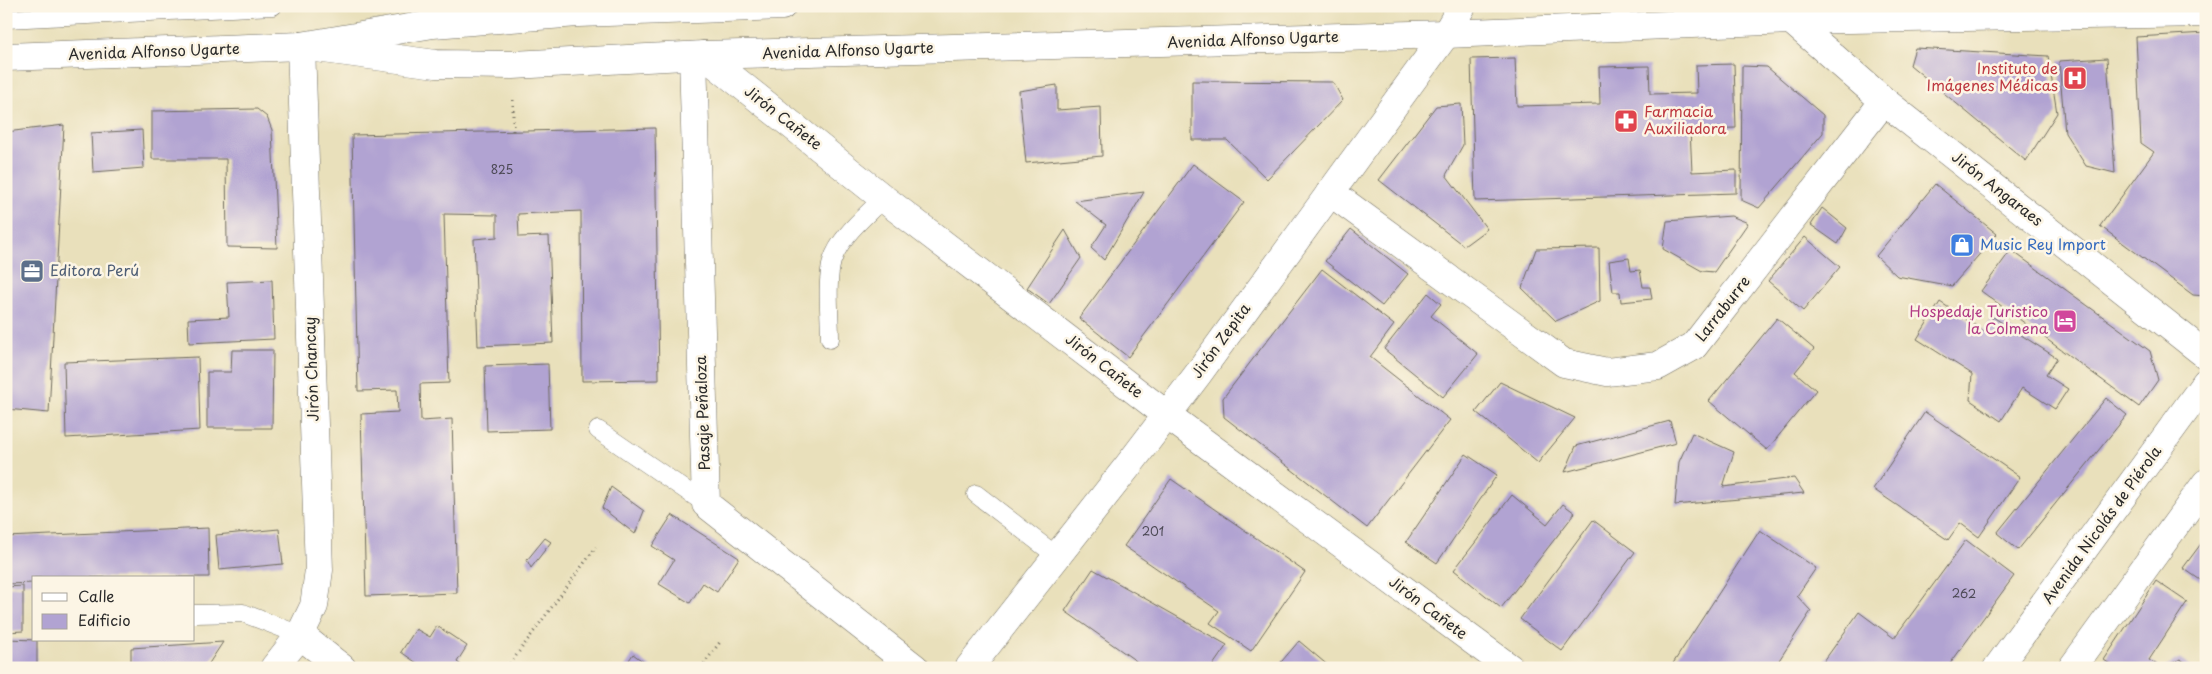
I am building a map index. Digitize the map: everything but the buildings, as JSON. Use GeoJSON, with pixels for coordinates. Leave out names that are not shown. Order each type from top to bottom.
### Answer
{"type":"FeatureCollection","features":[{"type":"Feature","properties":{"kind":"street","name":"Avenida Alfonso Ugarte"},"geometry":{"type":"LineString","coordinates":[[6,57],[301,46],[433,24],[578,13],[782,6]]}},
{"type":"Feature","properties":{"kind":"street","name":"Jirón Zepita"},"geometry":{"type":"LineString","coordinates":[[969,668],[1167,415],[1446,34],[1462,7]]}},
{"type":"Feature","properties":{"kind":"street","name":"Avenida Alfonso Ugarte"},"geometry":{"type":"LineString","coordinates":[[301,46],[436,64],[513,64],[698,56],[1446,34],[1791,20],[2206,13]]}},
{"type":"Feature","properties":{"kind":"street","name":"Jirón Angaraes"},"geometry":{"type":"LineString","coordinates":[[1791,20],[1884,101],[2206,355]]}},
{"type":"Feature","properties":{"kind":"street","name":"Jirón Chancay"},"geometry":{"type":"LineString","coordinates":[[274,668],[300,635],[314,606],[318,570],[301,46]]}},
{"type":"Feature","properties":{"kind":"street","name":"Jirón Cañete"},"geometry":{"type":"LineString","coordinates":[[698,56],[1167,415],[1510,668]]}},
{"type":"Feature","properties":{"kind":"street","name":"Pasaje Peñaloza"},"geometry":{"type":"LineString","coordinates":[[698,56],[706,504]]}},
{"type":"Feature","properties":{"kind":"street","name":"Larraburre"},"geometry":{"type":"LineString","coordinates":[[1330,192],[1564,363],[1607,372],[1658,366],[1694,346],[1884,101]]}},
{"type":"Feature","properties":{"kind":"street","name":"Avenida Nicolás de Piérola"},"geometry":{"type":"LineString","coordinates":[[1997,668],[2206,382]]}},
{"type":"Feature","properties":{"kind":"street"},"geometry":{"type":"LineString","coordinates":[[2077,666],[2206,483]]}},
{"type":"Feature","properties":{"kind":"street"},"geometry":{"type":"LineString","coordinates":[[706,504],[915,668]]}},
{"type":"Feature","properties":{"kind":"street"},"geometry":{"type":"LineString","coordinates":[[300,635],[342,668]]}},
{"type":"Feature","properties":{"kind":"lane"},"geometry":{"type":"LineString","coordinates":[[6,19],[273,6]]}},
{"type":"Feature","properties":{"kind":"lane"},"geometry":{"type":"LineString","coordinates":[[830,339],[830,271],[833,259],[846,237],[883,198]]}},
{"type":"Feature","properties":{"kind":"lane"},"geometry":{"type":"LineString","coordinates":[[598,430],[706,504]]}},
{"type":"Feature","properties":{"kind":"lane"},"geometry":{"type":"LineString","coordinates":[[976,494],[1058,556]]}},
{"type":"Feature","properties":{"kind":"lane"},"geometry":{"type":"LineString","coordinates":[[195,614],[242,613],[300,635]]}},
{"type":"Feature","properties":{"kind":"path"},"geometry":{"type":"LineString","coordinates":[[506,668],[596,547]]}},
{"type":"Feature","properties":{"kind":"path"},"geometry":{"type":"LineString","coordinates":[[701,668],[720,642]]}},
{"type":"Feature","properties":{"kind":"place","name":"Instituto de Imágenes Médicas"},"geometry":{"type":"Point","coordinates":[2075,78]}},
{"type":"Feature","properties":{"kind":"place","name":"Farmacia Auxiliadora"},"geometry":{"type":"Point","coordinates":[1626,121]}},
{"type":"Feature","properties":{"kind":"place","name":"Music Rey Import"},"geometry":{"type":"Point","coordinates":[1962,245]}},
{"type":"Feature","properties":{"kind":"place","name":"Editora Perú"},"geometry":{"type":"Point","coordinates":[32,271]}},
{"type":"Feature","properties":{"kind":"place","name":"Hospedaje Turistico la Colmena"},"geometry":{"type":"Point","coordinates":[2065,321]}}]}
